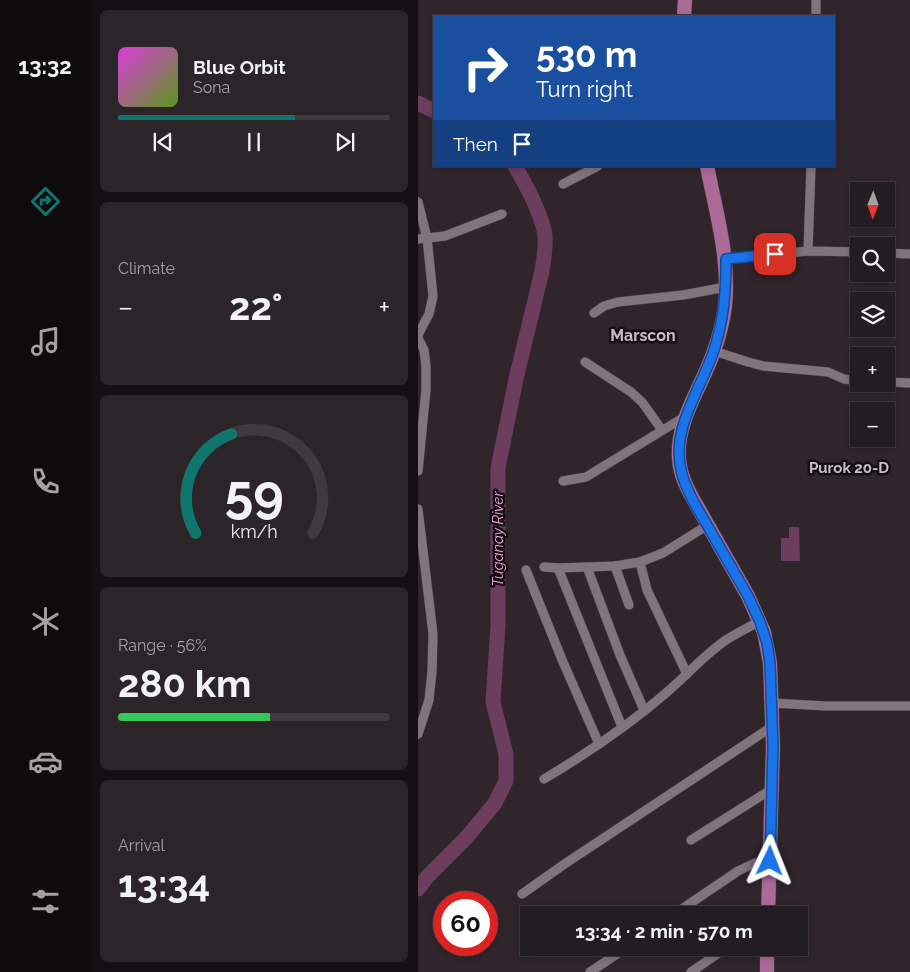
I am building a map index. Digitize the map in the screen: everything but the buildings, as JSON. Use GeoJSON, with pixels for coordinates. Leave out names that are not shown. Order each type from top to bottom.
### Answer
{"type":"FeatureCollection","features":[{"type":"Feature","properties":{"kind":"main road"},"geometry":{"type":"LineString","coordinates":[[684,15],[685,0]]}},
{"type":"Feature","properties":{"kind":"main road"},"geometry":{"type":"LineString","coordinates":[[707,167],[726,259],[725,306],[714,351],[686,416],[679,447],[679,459],[681,473],[692,499],[748,596],[767,643],[772,702],[772,789],[768,906]]}},
{"type":"Feature","properties":{"kind":"main road"},"geometry":{"type":"LineString","coordinates":[[767,956],[767,972]]}},
{"type":"Feature","properties":{"kind":"street"},"geometry":{"type":"LineString","coordinates":[[816,0],[816,15]]}},
{"type":"Feature","properties":{"kind":"street"},"geometry":{"type":"LineString","coordinates":[[563,184],[596,167]]}},
{"type":"Feature","properties":{"kind":"street"},"geometry":{"type":"LineString","coordinates":[[808,251],[810,167]]}},
{"type":"Feature","properties":{"kind":"street"},"geometry":{"type":"LineString","coordinates":[[418,202],[432,288],[432,304],[418,336],[426,359],[426,390],[418,470]]}},
{"type":"Feature","properties":{"kind":"street"},"geometry":{"type":"LineString","coordinates":[[423,239],[445,236],[502,214]]}},
{"type":"Feature","properties":{"kind":"street"},"geometry":{"type":"LineString","coordinates":[[726,259],[808,251],[850,252]]}},
{"type":"Feature","properties":{"kind":"street"},"geometry":{"type":"LineString","coordinates":[[895,253],[910,254]]}},
{"type":"Feature","properties":{"kind":"street"},"geometry":{"type":"LineString","coordinates":[[594,313],[604,306],[618,302],[683,295],[726,287]]}},
{"type":"Feature","properties":{"kind":"street"},"geometry":{"type":"LineString","coordinates":[[714,351],[763,366],[828,372],[850,380]]}},
{"type":"Feature","properties":{"kind":"street"},"geometry":{"type":"LineString","coordinates":[[585,362],[631,392],[642,402],[662,430]]}},
{"type":"Feature","properties":{"kind":"street"},"geometry":{"type":"LineString","coordinates":[[895,382],[910,382]]}},
{"type":"Feature","properties":{"kind":"street"},"geometry":{"type":"LineString","coordinates":[[563,481],[586,477],[686,416]]}},
{"type":"Feature","properties":{"kind":"street"},"geometry":{"type":"LineString","coordinates":[[418,508],[433,634],[429,700],[418,734]]}},
{"type":"Feature","properties":{"kind":"street"},"geometry":{"type":"LineString","coordinates":[[544,567],[615,566],[640,562],[663,553],[708,525]]}},
{"type":"Feature","properties":{"kind":"street"},"geometry":{"type":"LineString","coordinates":[[640,562],[647,590],[687,674]]}},
{"type":"Feature","properties":{"kind":"street"},"geometry":{"type":"LineString","coordinates":[[615,566],[629,605]]}},
{"type":"Feature","properties":{"kind":"street"},"geometry":{"type":"LineString","coordinates":[[587,567],[620,655],[644,710]]}},
{"type":"Feature","properties":{"kind":"street"},"geometry":{"type":"LineString","coordinates":[[558,568],[622,727]]}},
{"type":"Feature","properties":{"kind":"street"},"geometry":{"type":"LineString","coordinates":[[526,570],[599,744]]}},
{"type":"Feature","properties":{"kind":"street"},"geometry":{"type":"LineString","coordinates":[[544,779],[599,744],[666,694],[727,640],[760,622]]}},
{"type":"Feature","properties":{"kind":"street"},"geometry":{"type":"LineString","coordinates":[[772,702],[826,706],[910,706]]}},
{"type":"Feature","properties":{"kind":"street"},"geometry":{"type":"LineString","coordinates":[[522,894],[566,862],[772,726]]}},
{"type":"Feature","properties":{"kind":"street"},"geometry":{"type":"LineString","coordinates":[[691,840],[772,789]]}},
{"type":"Feature","properties":{"kind":"street"},"geometry":{"type":"LineString","coordinates":[[686,906],[738,871],[755,863],[770,861]]}},
{"type":"Feature","properties":{"kind":"street"},"geometry":{"type":"LineString","coordinates":[[590,972],[614,956]]}},
{"type":"Feature","properties":{"kind":"street"},"geometry":{"type":"LineString","coordinates":[[691,972],[714,956]]}},
{"type":"Feature","properties":{"kind":"shaded area"},"geometry":{"type":"Polygon","coordinates":[[[789,527],[799,527],[800,561],[781,561],[781,538],[789,538],[789,527]]]}},
{"type":"Feature","properties":{"kind":"waterway","name":"Tuganay River"},"geometry":{"type":"LineString","coordinates":[[418,103],[433,110]]}},
{"type":"Feature","properties":{"kind":"waterway","name":"Tuganay River"},"geometry":{"type":"LineString","coordinates":[[418,889],[427,877],[467,837],[495,803],[506,781],[506,754],[493,702],[498,625],[498,468],[516,379],[542,271],[545,244],[545,235],[537,209],[516,167]]}},
{"type":"Feature","properties":{"kind":"district","name":"Marscon"},"geometry":{"type":"Point","coordinates":[643,335]}},
{"type":"Feature","properties":{"kind":"district","name":"Purok 20-D"},"geometry":{"type":"Point","coordinates":[849,468]}},
{"type":"Feature","properties":{"kind":"route"},"geometry":{"type":"LineString","coordinates":[[770,861],[773,746],[770,663],[767,643],[756,611],[686,486],[681,473],[679,447],[686,416],[714,351],[722,321],[725,306],[726,259],[775,254]]}}]}
